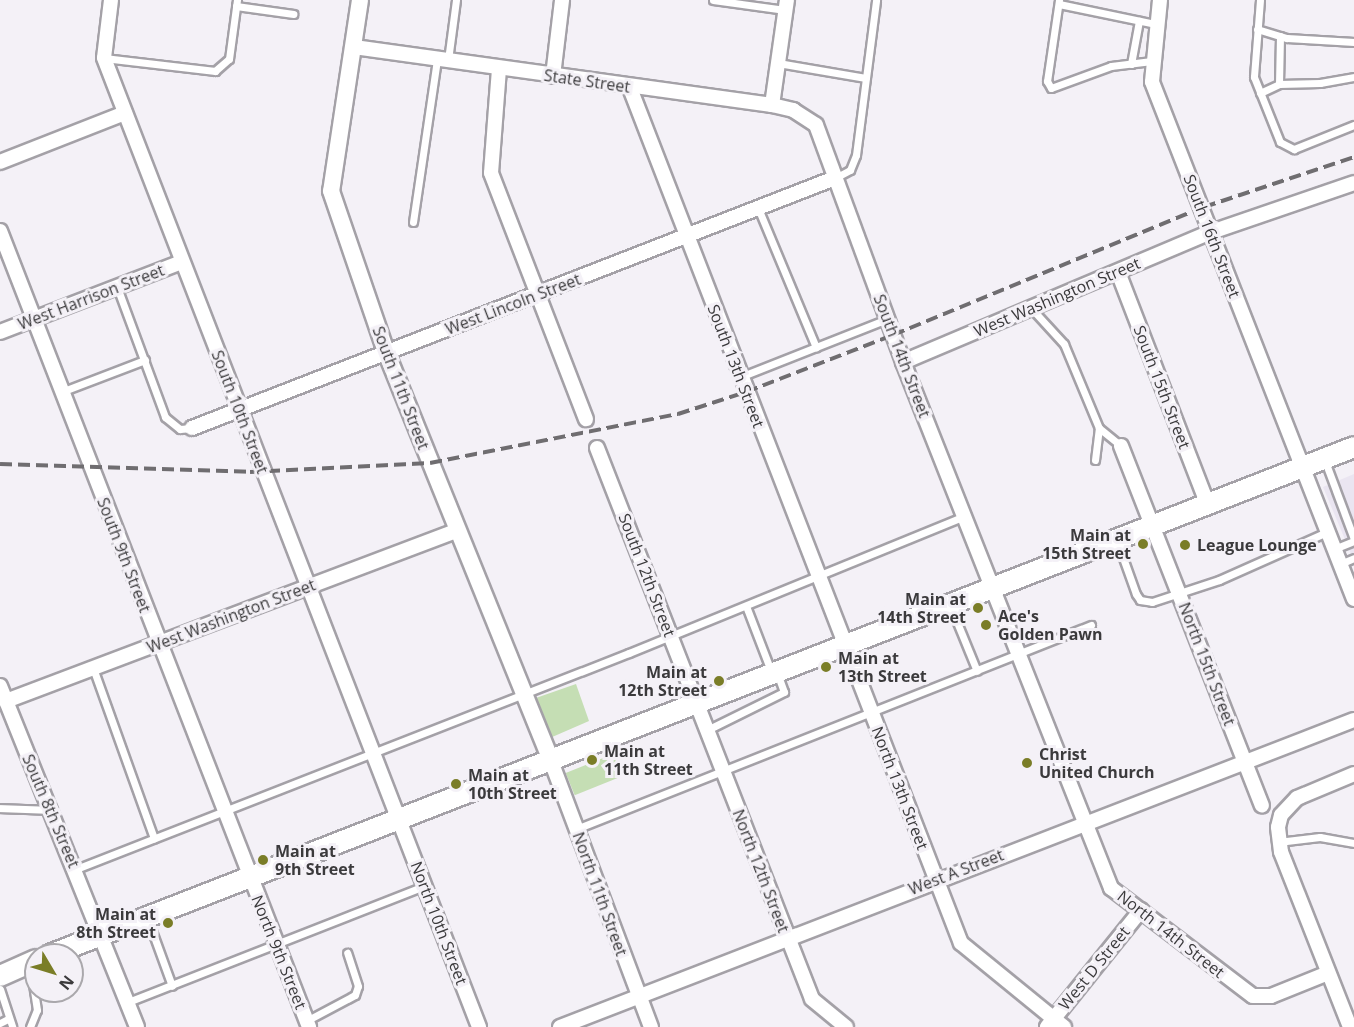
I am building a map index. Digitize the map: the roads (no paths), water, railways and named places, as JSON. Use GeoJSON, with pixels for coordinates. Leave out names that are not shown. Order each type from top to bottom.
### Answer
{"type":"FeatureCollection","features":[{"type":"Feature","properties":{"kind":"main road"},"geometry":{"type":"LineString","coordinates":[[82,943],[551,761],[844,643],[1354,447]]}},
{"type":"Feature","properties":{"kind":"main road"},"geometry":{"type":"LineString","coordinates":[[0,976],[24,965]]}},
{"type":"Feature","properties":{"kind":"street","name":"South 10th Street"},"geometry":{"type":"LineString","coordinates":[[111,0],[104,58],[181,262],[399,819]]}},
{"type":"Feature","properties":{"kind":"street","name":"South 11th Street"},"geometry":{"type":"LineString","coordinates":[[360,0],[331,190],[386,352],[551,761]]}},
{"type":"Feature","properties":{"kind":"street"},"geometry":{"type":"LineString","coordinates":[[553,76],[562,0]]}},
{"type":"Feature","properties":{"kind":"street","name":"South 16th Street"},"geometry":{"type":"LineString","coordinates":[[1160,0],[1152,61],[1152,82],[1327,532],[1352,590]]}},
{"type":"Feature","properties":{"kind":"street"},"geometry":{"type":"LineString","coordinates":[[772,105],[786,5]]}},
{"type":"Feature","properties":{"kind":"street","name":"State Street"},"geometry":{"type":"LineString","coordinates":[[354,47],[630,88],[772,105],[793,110],[816,125]]}},
{"type":"Feature","properties":{"kind":"street"},"geometry":{"type":"LineString","coordinates":[[499,69],[491,173],[586,419]]}},
{"type":"Feature","properties":{"kind":"street","name":"South 13th Street"},"geometry":{"type":"LineString","coordinates":[[630,88],[844,643]]}},
{"type":"Feature","properties":{"kind":"street"},"geometry":{"type":"LineString","coordinates":[[0,162],[124,113]]}},
{"type":"Feature","properties":{"kind":"street","name":"South 14th Street"},"geometry":{"type":"LineString","coordinates":[[816,125],[903,362],[992,586]]}},
{"type":"Feature","properties":{"kind":"street","name":"West Lincoln Street"},"geometry":{"type":"LineString","coordinates":[[192,428],[835,178]]}},
{"type":"Feature","properties":{"kind":"street","name":"West Washington Street"},"geometry":{"type":"LineString","coordinates":[[903,362],[1211,232],[1354,183]]}},
{"type":"Feature","properties":{"kind":"street","name":"South 9th Street"},"geometry":{"type":"LineString","coordinates":[[0,231],[249,877]]}},
{"type":"Feature","properties":{"kind":"street","name":"West Harrison Street"},"geometry":{"type":"LineString","coordinates":[[0,332],[181,262]]}},
{"type":"Feature","properties":{"kind":"street","name":"South 15th Street"},"geometry":{"type":"LineString","coordinates":[[1118,272],[1207,503]]}},
{"type":"Feature","properties":{"kind":"street","name":"North 15th Street"},"geometry":{"type":"LineString","coordinates":[[1121,446],[1262,805]]}},
{"type":"Feature","properties":{"kind":"street","name":"South 12th Street"},"geometry":{"type":"LineString","coordinates":[[597,448],[696,702]]}},
{"type":"Feature","properties":{"kind":"street","name":"West Washington Street"},"geometry":{"type":"LineString","coordinates":[[6,701],[457,531]]}},
{"type":"Feature","properties":{"kind":"street","name":"North 14th Street"},"geometry":{"type":"LineString","coordinates":[[992,586],[1111,888],[1253,996],[1271,996],[1328,973]]}},
{"type":"Feature","properties":{"kind":"street","name":"North 13th Street"},"geometry":{"type":"LineString","coordinates":[[844,643],[962,943],[1055,1024]]}},
{"type":"Feature","properties":{"kind":"street","name":"South 8th Street"},"geometry":{"type":"LineString","coordinates":[[0,686],[103,935],[137,1027]]}},
{"type":"Feature","properties":{"kind":"street","name":"North 12th Street"},"geometry":{"type":"LineString","coordinates":[[696,702],[812,999],[846,1027]]}},
{"type":"Feature","properties":{"kind":"street","name":"West A Street"},"geometry":{"type":"LineString","coordinates":[[560,1027],[1354,720]]}},
{"type":"Feature","properties":{"kind":"street","name":"North 11th Street"},"geometry":{"type":"LineString","coordinates":[[551,761],[651,1027]]}},
{"type":"Feature","properties":{"kind":"street"},"geometry":{"type":"LineString","coordinates":[[1350,1027],[1278,842],[1281,815],[1307,792],[1354,774]]}},
{"type":"Feature","properties":{"kind":"street","name":"North 10th Street"},"geometry":{"type":"LineString","coordinates":[[399,819],[479,1027]]}},
{"type":"Feature","properties":{"kind":"street","name":"North 9th Street"},"geometry":{"type":"LineString","coordinates":[[249,877],[307,1024]]}},
{"type":"Feature","properties":{"kind":"street","name":"West D Street"},"geometry":{"type":"LineString","coordinates":[[1055,1024],[1141,910]]}},
{"type":"Feature","properties":{"kind":"lane"},"geometry":{"type":"LineString","coordinates":[[413,222],[442,60],[456,0]]}},
{"type":"Feature","properties":{"kind":"lane"},"geometry":{"type":"LineString","coordinates":[[712,0],[786,5]]}},
{"type":"Feature","properties":{"kind":"lane"},"geometry":{"type":"LineString","coordinates":[[835,178],[850,170],[856,155],[876,0]]}},
{"type":"Feature","properties":{"kind":"lane"},"geometry":{"type":"LineString","coordinates":[[1260,0],[1254,77],[1274,132],[1286,147],[1304,147],[1354,125]]}},
{"type":"Feature","properties":{"kind":"lane"},"geometry":{"type":"LineString","coordinates":[[1152,61],[1111,66],[1050,88],[1047,81],[1059,2],[1156,24]]}},
{"type":"Feature","properties":{"kind":"lane"},"geometry":{"type":"LineString","coordinates":[[104,58],[215,71],[229,59],[237,3],[293,14]]}},
{"type":"Feature","properties":{"kind":"lane"},"geometry":{"type":"LineString","coordinates":[[1131,64],[1139,21]]}},
{"type":"Feature","properties":{"kind":"lane"},"geometry":{"type":"LineString","coordinates":[[1257,29],[1280,36],[1354,42]]}},
{"type":"Feature","properties":{"kind":"lane"},"geometry":{"type":"LineString","coordinates":[[1279,84],[1280,36]]}},
{"type":"Feature","properties":{"kind":"lane"},"geometry":{"type":"LineString","coordinates":[[778,63],[866,78]]}},
{"type":"Feature","properties":{"kind":"lane"},"geometry":{"type":"LineString","coordinates":[[1260,93],[1279,84],[1320,83],[1354,77]]}},
{"type":"Feature","properties":{"kind":"lane"},"geometry":{"type":"LineString","coordinates":[[758,208],[816,347]]}},
{"type":"Feature","properties":{"kind":"lane"},"geometry":{"type":"LineString","coordinates":[[117,287],[165,417],[180,429],[192,428]]}},
{"type":"Feature","properties":{"kind":"lane"},"geometry":{"type":"LineString","coordinates":[[1030,307],[1064,344],[1099,428],[1121,446]]}},
{"type":"Feature","properties":{"kind":"lane"},"geometry":{"type":"LineString","coordinates":[[740,376],[887,319]]}},
{"type":"Feature","properties":{"kind":"lane"},"geometry":{"type":"LineString","coordinates":[[61,392],[145,360]]}},
{"type":"Feature","properties":{"kind":"lane"},"geometry":{"type":"LineString","coordinates":[[1095,460],[1099,428]]}},
{"type":"Feature","properties":{"kind":"lane"},"geometry":{"type":"LineString","coordinates":[[1324,459],[1354,540],[1334,549]]}},
{"type":"Feature","properties":{"kind":"lane"},"geometry":{"type":"LineString","coordinates":[[76,869],[746,606],[965,516]]}},
{"type":"Feature","properties":{"kind":"lane"},"geometry":{"type":"LineString","coordinates":[[1116,538],[1140,600],[1152,602],[1327,532]]}},
{"type":"Feature","properties":{"kind":"lane"},"geometry":{"type":"LineString","coordinates":[[1340,564],[1354,558]]}},
{"type":"Feature","properties":{"kind":"lane"},"geometry":{"type":"LineString","coordinates":[[949,603],[976,671]]}},
{"type":"Feature","properties":{"kind":"lane"},"geometry":{"type":"LineString","coordinates":[[707,730],[784,692],[746,606]]}},
{"type":"Feature","properties":{"kind":"lane"},"geometry":{"type":"LineString","coordinates":[[576,829],[1091,625]]}},
{"type":"Feature","properties":{"kind":"lane"},"geometry":{"type":"LineString","coordinates":[[93,668],[154,838]]}},
{"type":"Feature","properties":{"kind":"lane"},"geometry":{"type":"LineString","coordinates":[[0,808],[51,811]]}},
{"type":"Feature","properties":{"kind":"lane"},"geometry":{"type":"LineString","coordinates":[[1278,842],[1320,837],[1354,843]]}},
{"type":"Feature","properties":{"kind":"lane"},"geometry":{"type":"LineString","coordinates":[[128,1002],[425,886]]}},
{"type":"Feature","properties":{"kind":"lane"},"geometry":{"type":"LineString","coordinates":[[147,917],[172,986]]}},
{"type":"Feature","properties":{"kind":"lane"},"geometry":{"type":"LineString","coordinates":[[307,1024],[355,995],[358,986],[347,953]]}},
{"type":"Feature","properties":{"kind":"lane"},"geometry":{"type":"LineString","coordinates":[[0,989],[1,1000],[12,1027]]}},
{"type":"Feature","properties":{"kind":"lane"},"geometry":{"type":"LineString","coordinates":[[30,1027],[37,1010],[36,1003]]}},
{"type":"Feature","properties":{"kind":"lane"},"geometry":{"type":"LineString","coordinates":[[0,1023],[8,1019]]}},
{"type":"Feature","properties":{"kind":"railway"},"geometry":{"type":"LineString","coordinates":[[0,464],[250,472],[430,463],[678,414],[746,392],[893,335],[1204,207],[1354,157]]}},
{"type":"Feature","properties":{"kind":"place","name":"Main at 15th Street"},"geometry":{"type":"Point","coordinates":[1143,544]}},
{"type":"Feature","properties":{"kind":"place","name":"League Lounge"},"geometry":{"type":"Point","coordinates":[1185,545]}},
{"type":"Feature","properties":{"kind":"place","name":"Main at 14th Street"},"geometry":{"type":"Point","coordinates":[978,608]}},
{"type":"Feature","properties":{"kind":"place","name":"Ace's Golden Pawn"},"geometry":{"type":"Point","coordinates":[986,625]}},
{"type":"Feature","properties":{"kind":"place","name":"Main at 13th Street"},"geometry":{"type":"Point","coordinates":[826,667]}},
{"type":"Feature","properties":{"kind":"place","name":"Main at 12th Street"},"geometry":{"type":"Point","coordinates":[719,681]}},
{"type":"Feature","properties":{"kind":"place","name":"Main at 11th Street"},"geometry":{"type":"Point","coordinates":[592,760]}},
{"type":"Feature","properties":{"kind":"place","name":"Christ United Church"},"geometry":{"type":"Point","coordinates":[1027,763]}},
{"type":"Feature","properties":{"kind":"place","name":"Main at 10th Street"},"geometry":{"type":"Point","coordinates":[456,784]}},
{"type":"Feature","properties":{"kind":"place","name":"Main at 9th Street"},"geometry":{"type":"Point","coordinates":[263,860]}},
{"type":"Feature","properties":{"kind":"place","name":"Main at 8th Street"},"geometry":{"type":"Point","coordinates":[168,923]}}]}
